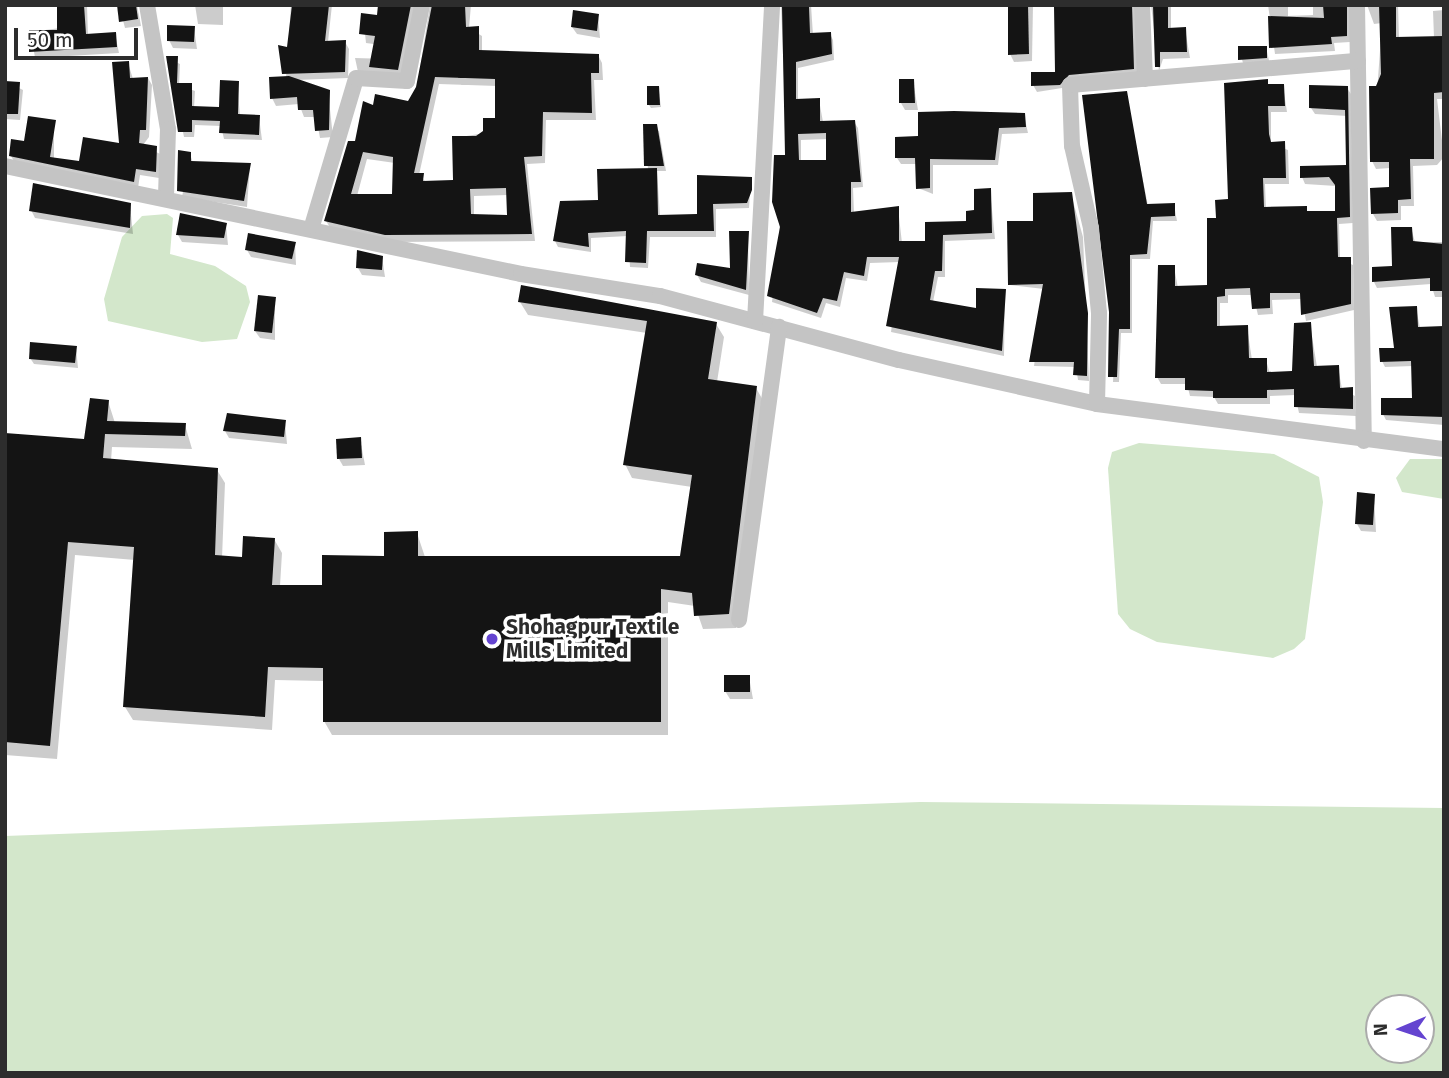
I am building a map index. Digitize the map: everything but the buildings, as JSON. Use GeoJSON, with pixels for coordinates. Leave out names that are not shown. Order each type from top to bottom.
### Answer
{"type":"FeatureCollection","features":[{"type":"Feature","properties":{"kind":"street"},"geometry":{"type":"LineString","coordinates":[[147,5],[168,129],[166,198]]}},
{"type":"Feature","properties":{"kind":"street"},"geometry":{"type":"LineString","coordinates":[[312,226],[356,78],[407,81],[422,5]]}},
{"type":"Feature","properties":{"kind":"street"},"geometry":{"type":"LineString","coordinates":[[755,321],[772,5]]}},
{"type":"Feature","properties":{"kind":"street"},"geometry":{"type":"LineString","coordinates":[[1142,5],[1145,79]]}},
{"type":"Feature","properties":{"kind":"street"},"geometry":{"type":"LineString","coordinates":[[1357,5],[1364,441]]}},
{"type":"Feature","properties":{"kind":"street"},"geometry":{"type":"LineString","coordinates":[[1097,404],[1099,313],[1069,89],[1073,83],[1359,61]]}},
{"type":"Feature","properties":{"kind":"street"},"geometry":{"type":"LineString","coordinates":[[5,166],[312,226],[755,321],[1097,404],[1364,441],[1444,449]]}},
{"type":"Feature","properties":{"kind":"street"},"geometry":{"type":"LineString","coordinates":[[739,620],[779,327]]}},
{"type":"Feature","properties":{"kind":"shaded area"},"geometry":{"type":"Polygon","coordinates":[[[167,214],[173,218],[170,254],[215,266],[246,286],[250,302],[237,339],[202,342],[108,321],[104,299],[122,237],[142,216],[167,214]]]}},
{"type":"Feature","properties":{"kind":"shaded area"},"geometry":{"type":"Polygon","coordinates":[[[1139,443],[1274,454],[1319,477],[1323,502],[1305,639],[1294,649],[1273,658],[1157,642],[1130,629],[1118,614],[1108,468],[1112,452],[1139,443]]]}},
{"type":"Feature","properties":{"kind":"shaded area"},"geometry":{"type":"Polygon","coordinates":[[[1410,459],[1444,459],[1444,499],[1402,492],[1396,478],[1410,459]]]}},
{"type":"Feature","properties":{"kind":"shaded area"},"geometry":{"type":"Polygon","coordinates":[[[920,802],[1444,808],[1444,1073],[5,1073],[5,836],[920,802]]]}},
{"type":"Feature","properties":{"kind":"place","name":"Shohagpur Textile Mills Limited"},"geometry":{"type":"Point","coordinates":[492,639]}}]}
